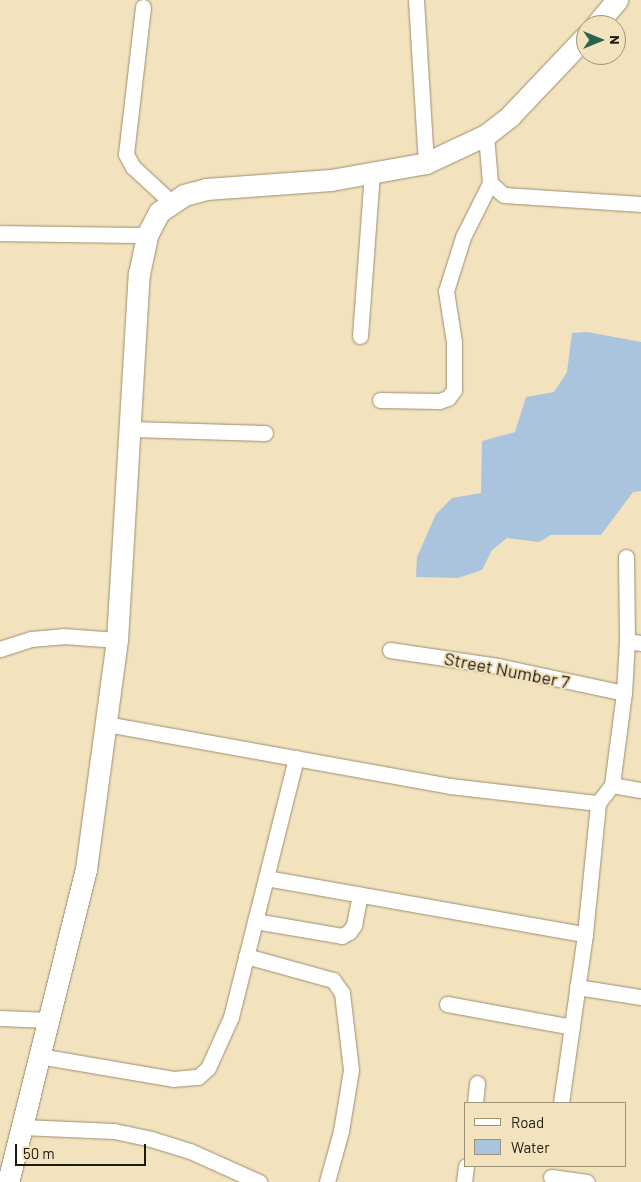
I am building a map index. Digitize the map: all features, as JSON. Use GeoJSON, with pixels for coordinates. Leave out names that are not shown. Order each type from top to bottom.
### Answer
{"type":"FeatureCollection","features":[{"type":"Feature","properties":{"kind":"main road"},"geometry":{"type":"LineString","coordinates":[[604,15],[617,0]]}},
{"type":"Feature","properties":{"kind":"main road"},"geometry":{"type":"LineString","coordinates":[[8,1182],[86,869],[117,640],[139,274],[147,235],[159,212],[184,195],[206,189],[372,174],[426,163],[486,135],[510,116],[576,47]]}},
{"type":"Feature","properties":{"kind":"street"},"geometry":{"type":"LineString","coordinates":[[416,0],[426,163]]}},
{"type":"Feature","properties":{"kind":"street"},"geometry":{"type":"LineString","coordinates":[[143,7],[126,154],[133,167],[172,203]]}},
{"type":"Feature","properties":{"kind":"street"},"geometry":{"type":"LineString","coordinates":[[380,400],[439,401],[448,398],[454,390],[454,342],[446,292],[464,237],[490,183],[486,135]]}},
{"type":"Feature","properties":{"kind":"street"},"geometry":{"type":"LineString","coordinates":[[360,336],[372,174]]}},
{"type":"Feature","properties":{"kind":"street"},"geometry":{"type":"LineString","coordinates":[[490,183],[504,195],[641,204]]}},
{"type":"Feature","properties":{"kind":"street"},"geometry":{"type":"LineString","coordinates":[[0,233],[147,235]]}},
{"type":"Feature","properties":{"kind":"street"},"geometry":{"type":"LineString","coordinates":[[130,429],[265,434]]}},
{"type":"Feature","properties":{"kind":"street"},"geometry":{"type":"LineString","coordinates":[[561,1102],[585,934],[598,802],[612,786],[624,693],[634,642],[626,557]]}},
{"type":"Feature","properties":{"kind":"street"},"geometry":{"type":"LineString","coordinates":[[0,648],[31,639],[63,636],[117,640]]}},
{"type":"Feature","properties":{"kind":"street","name":"Street Number 7"},"geometry":{"type":"LineString","coordinates":[[390,650],[498,666],[624,693]]}},
{"type":"Feature","properties":{"kind":"street"},"geometry":{"type":"LineString","coordinates":[[106,724],[450,786],[598,802]]}},
{"type":"Feature","properties":{"kind":"street"},"geometry":{"type":"LineString","coordinates":[[39,1056],[173,1079],[198,1076],[208,1068],[218,1052],[230,1017],[296,758]]}},
{"type":"Feature","properties":{"kind":"street"},"geometry":{"type":"LineString","coordinates":[[612,786],[641,790]]}},
{"type":"Feature","properties":{"kind":"street"},"geometry":{"type":"LineString","coordinates":[[266,878],[585,934]]}},
{"type":"Feature","properties":{"kind":"street"},"geometry":{"type":"LineString","coordinates":[[255,921],[342,936],[349,932],[354,924],[360,895]]}},
{"type":"Feature","properties":{"kind":"street"},"geometry":{"type":"LineString","coordinates":[[246,956],[333,980],[342,993],[351,1070],[341,1131],[327,1182]]}},
{"type":"Feature","properties":{"kind":"street"},"geometry":{"type":"LineString","coordinates":[[578,987],[641,997]]}},
{"type":"Feature","properties":{"kind":"street"},"geometry":{"type":"LineString","coordinates":[[447,1004],[572,1027]]}},
{"type":"Feature","properties":{"kind":"street"},"geometry":{"type":"LineString","coordinates":[[0,1018],[49,1020]]}},
{"type":"Feature","properties":{"kind":"street"},"geometry":{"type":"LineString","coordinates":[[474,1102],[477,1083]]}},
{"type":"Feature","properties":{"kind":"street"},"geometry":{"type":"LineString","coordinates":[[21,1127],[114,1131],[150,1139],[190,1151],[259,1182]]}},
{"type":"Feature","properties":{"kind":"street"},"geometry":{"type":"LineString","coordinates":[[464,1182],[466,1167]]}},
{"type":"Feature","properties":{"kind":"street"},"geometry":{"type":"LineString","coordinates":[[551,1175],[587,1182]]}},
{"type":"Feature","properties":{"kind":"water"},"geometry":{"type":"Polygon","coordinates":[[[587,332],[641,342],[641,491],[633,492],[601,535],[551,535],[539,542],[507,538],[492,550],[482,570],[458,578],[416,577],[417,557],[436,514],[452,498],[481,493],[482,441],[515,432],[526,397],[554,392],[567,372],[572,333],[587,332]]]}}]}
